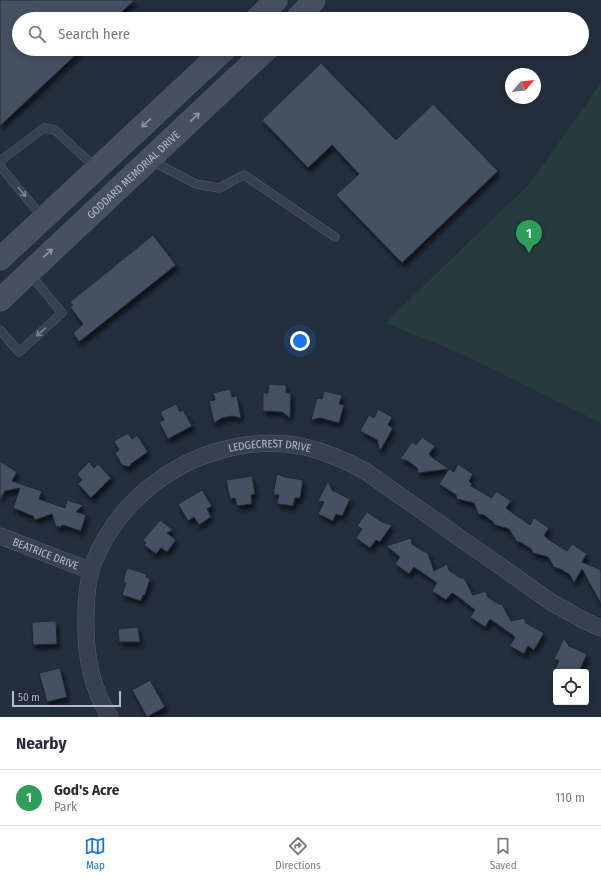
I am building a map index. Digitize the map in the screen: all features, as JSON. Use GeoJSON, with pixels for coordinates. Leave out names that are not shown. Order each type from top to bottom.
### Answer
{"type":"FeatureCollection","features":[{"type":"Feature","properties":{"kind":"main road"},"geometry":{"type":"LineString","coordinates":[[264,12],[276,0]]}},
{"type":"Feature","properties":{"kind":"main road"},"geometry":{"type":"LineString","coordinates":[[303,12],[314,0]]}},
{"type":"Feature","properties":{"kind":"main road"},"geometry":{"type":"LineString","coordinates":[[0,260],[218,56]]}},
{"type":"Feature","properties":{"kind":"main road","name":"GODDARD MEMORIAL DRIVE"},"geometry":{"type":"LineString","coordinates":[[0,300],[260,56]]}},
{"type":"Feature","properties":{"kind":"street","name":"LEDGECREST DRIVE"},"geometry":{"type":"LineString","coordinates":[[110,717],[104,709],[95,687],[89,663],[85,634],[86,602],[91,571],[102,545],[113,527],[132,503],[157,481],[172,471],[198,458],[229,448],[261,444],[284,444],[301,446],[335,456],[365,471],[551,602],[601,628]]}},
{"type":"Feature","properties":{"kind":"street","name":"BEATRICE DRIVE"},"geometry":{"type":"LineString","coordinates":[[0,536],[91,571]]}},
{"type":"Feature","properties":{"kind":"lane"},"geometry":{"type":"LineString","coordinates":[[0,161],[44,128],[55,130],[97,169]]}},
{"type":"Feature","properties":{"kind":"lane"},"geometry":{"type":"LineString","coordinates":[[149,160],[196,184],[219,188],[244,175],[335,237]]}},
{"type":"Feature","properties":{"kind":"lane"},"geometry":{"type":"LineString","coordinates":[[0,166],[44,218]]}},
{"type":"Feature","properties":{"kind":"lane"},"geometry":{"type":"LineString","coordinates":[[0,330],[19,352],[62,313],[29,272]]}},
{"type":"Feature","properties":{"kind":"green space"},"geometry":{"type":"Polygon","coordinates":[[[601,83],[601,423],[462,354],[385,323],[530,183],[601,83]]]}},
{"type":"Feature","properties":{"kind":"building"},"geometry":{"type":"Polygon","coordinates":[[[0,0],[135,0],[122,12],[12,12],[12,56],[75,56],[0,126],[0,0]]]}},
{"type":"Feature","properties":{"kind":"building"},"geometry":{"type":"Polygon","coordinates":[[[321,63],[396,140],[433,104],[498,171],[402,263],[336,195],[359,174],[332,145],[308,168],[262,120],[321,63]]]}},
{"type":"Feature","properties":{"kind":"building"},"geometry":{"type":"Polygon","coordinates":[[[153,235],[176,265],[79,342],[73,333],[83,324],[70,307],[73,305],[70,302],[153,235]]]}},
{"type":"Feature","properties":{"kind":"building"},"geometry":{"type":"Polygon","coordinates":[[[269,384],[286,385],[286,393],[291,393],[290,418],[282,412],[263,411],[263,393],[268,393],[269,384]]]}},
{"type":"Feature","properties":{"kind":"building"},"geometry":{"type":"Polygon","coordinates":[[[230,389],[232,397],[237,396],[241,418],[232,416],[222,418],[214,423],[209,401],[215,400],[213,393],[230,389]]]}},
{"type":"Feature","properties":{"kind":"building"},"geometry":{"type":"Polygon","coordinates":[[[324,391],[342,395],[339,404],[344,405],[339,423],[320,418],[311,420],[317,398],[322,399],[324,391]]]}},
{"type":"Feature","properties":{"kind":"building"},"geometry":{"type":"Polygon","coordinates":[[[176,404],[180,412],[183,410],[192,426],[168,439],[159,422],[164,420],[160,412],[176,404]]]}},
{"type":"Feature","properties":{"kind":"building"},"geometry":{"type":"Polygon","coordinates":[[[378,409],[392,417],[388,425],[393,428],[380,451],[377,440],[360,431],[369,415],[374,418],[378,409]]]}},
{"type":"Feature","properties":{"kind":"building"},"geometry":{"type":"Polygon","coordinates":[[[128,433],[132,439],[137,435],[148,452],[132,463],[129,467],[122,465],[115,453],[119,450],[114,441],[128,433]]]}},
{"type":"Feature","properties":{"kind":"building"},"geometry":{"type":"Polygon","coordinates":[[[422,437],[435,446],[429,454],[433,458],[454,472],[458,464],[473,474],[469,481],[472,484],[471,486],[492,498],[496,491],[511,501],[506,508],[530,525],[534,518],[549,528],[544,535],[548,539],[567,551],[572,544],[587,554],[582,562],[601,570],[601,604],[582,569],[574,583],[570,575],[554,567],[548,557],[533,553],[531,549],[520,542],[517,542],[509,529],[495,525],[484,515],[478,514],[474,503],[457,499],[456,495],[439,484],[449,469],[418,473],[417,468],[408,461],[400,459],[412,442],[416,445],[422,437]]]}},
{"type":"Feature","properties":{"kind":"building"},"geometry":{"type":"Polygon","coordinates":[[[0,461],[17,472],[12,481],[42,491],[39,499],[65,508],[67,500],[83,505],[76,512],[86,515],[81,531],[63,525],[59,528],[59,526],[56,527],[52,514],[35,520],[33,516],[13,508],[20,488],[5,491],[0,500],[0,461]]]}},
{"type":"Feature","properties":{"kind":"building"},"geometry":{"type":"Polygon","coordinates":[[[89,462],[94,468],[98,464],[111,478],[91,498],[78,484],[82,480],[77,474],[89,462]]]}},
{"type":"Feature","properties":{"kind":"building"},"geometry":{"type":"Polygon","coordinates":[[[277,474],[303,480],[300,498],[295,498],[293,506],[277,504],[279,495],[273,494],[277,474]]]}},
{"type":"Feature","properties":{"kind":"building"},"geometry":{"type":"Polygon","coordinates":[[[252,476],[255,494],[251,495],[252,504],[237,506],[235,498],[230,499],[226,480],[252,476]]]}},
{"type":"Feature","properties":{"kind":"building"},"geometry":{"type":"Polygon","coordinates":[[[328,481],[332,490],[350,499],[342,516],[336,514],[333,521],[318,514],[324,502],[318,501],[328,481]]]}},
{"type":"Feature","properties":{"kind":"building"},"geometry":{"type":"Polygon","coordinates":[[[202,490],[212,506],[207,509],[211,517],[199,525],[194,517],[188,521],[178,504],[202,490]]]}},
{"type":"Feature","properties":{"kind":"building"},"geometry":{"type":"Polygon","coordinates":[[[367,512],[382,522],[392,525],[380,542],[376,540],[370,548],[356,538],[362,529],[357,526],[367,512]]]}},
{"type":"Feature","properties":{"kind":"building"},"geometry":{"type":"Polygon","coordinates":[[[160,520],[173,530],[167,533],[176,540],[167,552],[161,548],[156,554],[144,545],[146,543],[143,540],[160,520]]]}},
{"type":"Feature","properties":{"kind":"building"},"geometry":{"type":"Polygon","coordinates":[[[411,538],[412,544],[428,553],[434,571],[447,564],[449,570],[460,578],[464,578],[473,595],[486,591],[487,596],[498,604],[502,604],[511,621],[524,618],[526,623],[544,633],[534,650],[528,646],[524,654],[510,646],[515,637],[490,619],[485,627],[470,617],[475,610],[457,596],[452,593],[446,600],[432,591],[437,583],[414,567],[409,574],[395,564],[400,557],[386,546],[411,538]]]}},
{"type":"Feature","properties":{"kind":"building"},"geometry":{"type":"Polygon","coordinates":[[[127,568],[147,574],[146,577],[150,579],[145,595],[143,595],[141,601],[122,595],[126,583],[123,582],[127,568]]]}},
{"type":"Feature","properties":{"kind":"building"},"geometry":{"type":"Polygon","coordinates":[[[56,621],[57,644],[33,645],[32,622],[56,621]]]}},
{"type":"Feature","properties":{"kind":"building"},"geometry":{"type":"Polygon","coordinates":[[[138,627],[140,642],[119,642],[118,629],[138,627]]]}},
{"type":"Feature","properties":{"kind":"building"},"geometry":{"type":"Polygon","coordinates":[[[564,638],[569,646],[587,654],[580,669],[555,669],[559,661],[554,659],[564,638]]]}},
{"type":"Feature","properties":{"kind":"building"},"geometry":{"type":"Polygon","coordinates":[[[60,668],[67,697],[47,702],[39,673],[60,668]]]}},
{"type":"Feature","properties":{"kind":"building"},"geometry":{"type":"Polygon","coordinates":[[[150,680],[165,707],[147,717],[132,690],[150,680]]]}},
{"type":"Feature","properties":{"kind":"place","name":"God's Acre"},"geometry":{"type":"Point","coordinates":[529,253]}}]}
